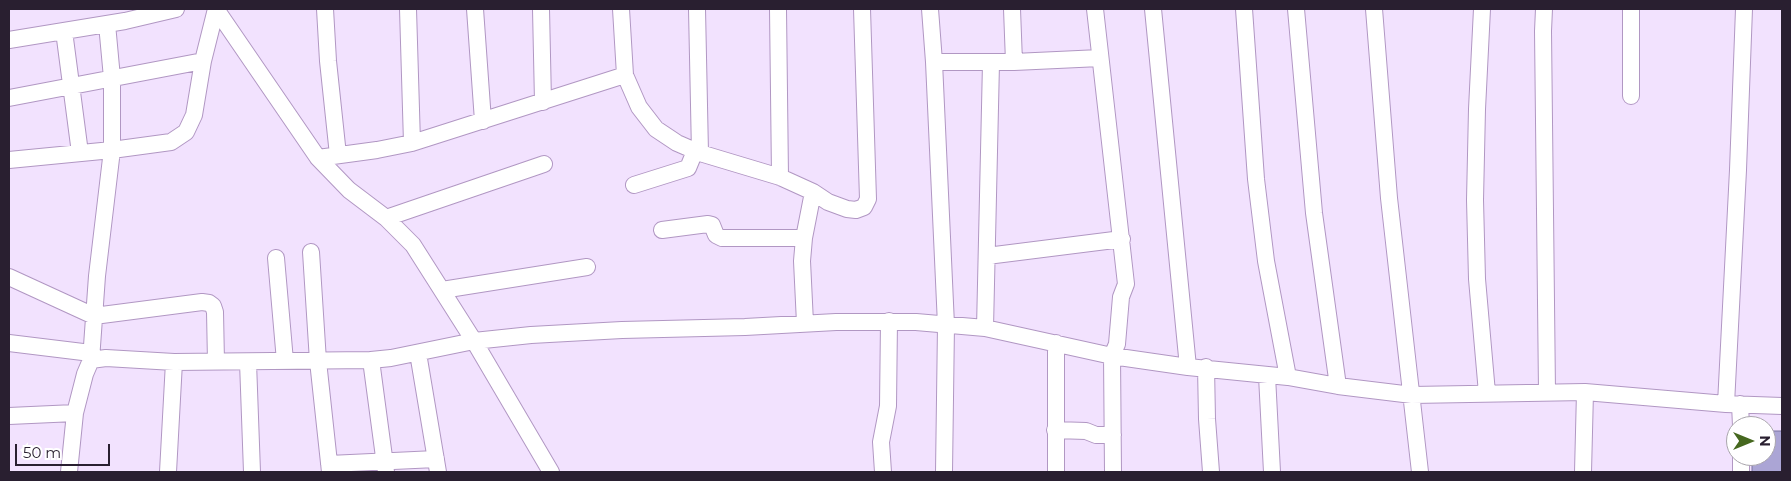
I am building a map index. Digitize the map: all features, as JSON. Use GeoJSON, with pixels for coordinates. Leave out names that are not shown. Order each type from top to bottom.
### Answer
{"type":"FeatureCollection","features":[{"type":"Feature","properties":{"kind":"street"},"geometry":{"type":"LineString","coordinates":[[9,40],[107,24],[176,9]]}},
{"type":"Feature","properties":{"kind":"street"},"geometry":{"type":"LineString","coordinates":[[216,9],[318,158],[349,190],[386,218],[413,244],[474,341],[551,472]]}},
{"type":"Feature","properties":{"kind":"street"},"geometry":{"type":"LineString","coordinates":[[9,160],[171,142],[186,132],[194,115],[216,9]]}},
{"type":"Feature","properties":{"kind":"street"},"geometry":{"type":"LineString","coordinates":[[325,9],[328,61],[338,155]]}},
{"type":"Feature","properties":{"kind":"street"},"geometry":{"type":"LineString","coordinates":[[408,9],[412,143]]}},
{"type":"Feature","properties":{"kind":"street"},"geometry":{"type":"LineString","coordinates":[[475,9],[483,121]]}},
{"type":"Feature","properties":{"kind":"street"},"geometry":{"type":"LineString","coordinates":[[541,9],[543,102]]}},
{"type":"Feature","properties":{"kind":"street"},"geometry":{"type":"LineString","coordinates":[[622,9],[625,75],[639,107],[656,129],[677,144],[697,152],[780,177],[813,192],[828,202],[847,209],[856,210],[864,207],[868,199],[862,9]]}},
{"type":"Feature","properties":{"kind":"street"},"geometry":{"type":"LineString","coordinates":[[634,186],[688,168],[697,152],[697,9]]}},
{"type":"Feature","properties":{"kind":"street"},"geometry":{"type":"LineString","coordinates":[[778,9],[780,177]]}},
{"type":"Feature","properties":{"kind":"street"},"geometry":{"type":"LineString","coordinates":[[930,9],[946,325],[944,472]]}},
{"type":"Feature","properties":{"kind":"street"},"geometry":{"type":"LineString","coordinates":[[1012,9],[1014,62]]}},
{"type":"Feature","properties":{"kind":"street"},"geometry":{"type":"LineString","coordinates":[[1095,9],[1126,284],[1121,297],[1117,344],[1112,356],[1113,472]]}},
{"type":"Feature","properties":{"kind":"street"},"geometry":{"type":"LineString","coordinates":[[1153,9],[1188,367]]}},
{"type":"Feature","properties":{"kind":"street"},"geometry":{"type":"LineString","coordinates":[[1244,9],[1256,179],[1266,261],[1288,377]]}},
{"type":"Feature","properties":{"kind":"street"},"geometry":{"type":"LineString","coordinates":[[1296,9],[1314,213],[1338,386]]}},
{"type":"Feature","properties":{"kind":"street"},"geometry":{"type":"LineString","coordinates":[[1374,9],[1389,198],[1420,472]]}},
{"type":"Feature","properties":{"kind":"street"},"geometry":{"type":"LineString","coordinates":[[1482,9],[1475,200],[1477,279],[1486,393]]}},
{"type":"Feature","properties":{"kind":"street"},"geometry":{"type":"LineString","coordinates":[[1544,9],[1548,392]]}},
{"type":"Feature","properties":{"kind":"street"},"geometry":{"type":"LineString","coordinates":[[1631,9],[1631,96]]}},
{"type":"Feature","properties":{"kind":"street"},"geometry":{"type":"LineString","coordinates":[[1737,416],[1733,404],[1738,170],[1744,9]]}},
{"type":"Feature","properties":{"kind":"street"},"geometry":{"type":"LineString","coordinates":[[69,472],[75,413],[91,357],[97,276],[112,150],[112,78],[107,24]]}},
{"type":"Feature","properties":{"kind":"street"},"geometry":{"type":"LineString","coordinates":[[64,31],[80,153]]}},
{"type":"Feature","properties":{"kind":"street"},"geometry":{"type":"LineString","coordinates":[[934,62],[991,63],[1100,58]]}},
{"type":"Feature","properties":{"kind":"street"},"geometry":{"type":"LineString","coordinates":[[9,98],[204,61]]}},
{"type":"Feature","properties":{"kind":"street"},"geometry":{"type":"LineString","coordinates":[[985,328],[991,63]]}},
{"type":"Feature","properties":{"kind":"street"},"geometry":{"type":"LineString","coordinates":[[318,158],[412,143],[625,75]]}},
{"type":"Feature","properties":{"kind":"street"},"geometry":{"type":"LineString","coordinates":[[386,218],[544,164]]}},
{"type":"Feature","properties":{"kind":"street"},"geometry":{"type":"LineString","coordinates":[[804,323],[802,261],[804,238],[813,192]]}},
{"type":"Feature","properties":{"kind":"street"},"geometry":{"type":"LineString","coordinates":[[662,230],[708,224],[712,225],[716,234],[722,238],[804,238]]}},
{"type":"Feature","properties":{"kind":"street"},"geometry":{"type":"LineString","coordinates":[[988,256],[1122,239]]}},
{"type":"Feature","properties":{"kind":"street"},"geometry":{"type":"LineString","coordinates":[[310,252],[318,361],[330,468],[437,466],[418,353]]}},
{"type":"Feature","properties":{"kind":"street"},"geometry":{"type":"LineString","coordinates":[[276,258],[285,362]]}},
{"type":"Feature","properties":{"kind":"street"},"geometry":{"type":"LineString","coordinates":[[442,290],[587,267]]}},
{"type":"Feature","properties":{"kind":"street"},"geometry":{"type":"LineString","coordinates":[[9,277],[94,316],[202,302],[209,303],[213,306],[215,312],[216,362]]}},
{"type":"Feature","properties":{"kind":"street"},"geometry":{"type":"LineString","coordinates":[[9,343],[91,357],[174,362],[371,360],[418,353],[474,341],[531,335],[613,330],[889,321],[985,328],[1112,356],[1188,367],[1206,367],[1267,376],[1288,377],[1338,386],[1412,395],[1584,392],[1782,406]]}},
{"type":"Feature","properties":{"kind":"street"},"geometry":{"type":"LineString","coordinates":[[884,472],[881,442],[888,406],[889,321]]}},
{"type":"Feature","properties":{"kind":"street"},"geometry":{"type":"LineString","coordinates":[[1056,343],[1056,472]]}},
{"type":"Feature","properties":{"kind":"street"},"geometry":{"type":"LineString","coordinates":[[371,360],[385,467]]}},
{"type":"Feature","properties":{"kind":"street"},"geometry":{"type":"LineString","coordinates":[[168,472],[174,362]]}},
{"type":"Feature","properties":{"kind":"street"},"geometry":{"type":"LineString","coordinates":[[248,362],[252,472]]}},
{"type":"Feature","properties":{"kind":"street"},"geometry":{"type":"LineString","coordinates":[[1206,367],[1211,472]]}},
{"type":"Feature","properties":{"kind":"street"},"geometry":{"type":"LineString","coordinates":[[1267,376],[1272,472]]}},
{"type":"Feature","properties":{"kind":"street"},"geometry":{"type":"LineString","coordinates":[[1583,472],[1584,392]]}},
{"type":"Feature","properties":{"kind":"street"},"geometry":{"type":"LineString","coordinates":[[9,416],[75,413]]}},
{"type":"Feature","properties":{"kind":"street"},"geometry":{"type":"LineString","coordinates":[[1055,430],[1086,431],[1100,435],[1113,435]]}},
{"type":"Feature","properties":{"kind":"building"},"geometry":{"type":"Polygon","coordinates":[[[1776,431],[1782,431],[1782,472],[1752,472],[1752,466],[1776,466],[1776,431]]]}}]}
